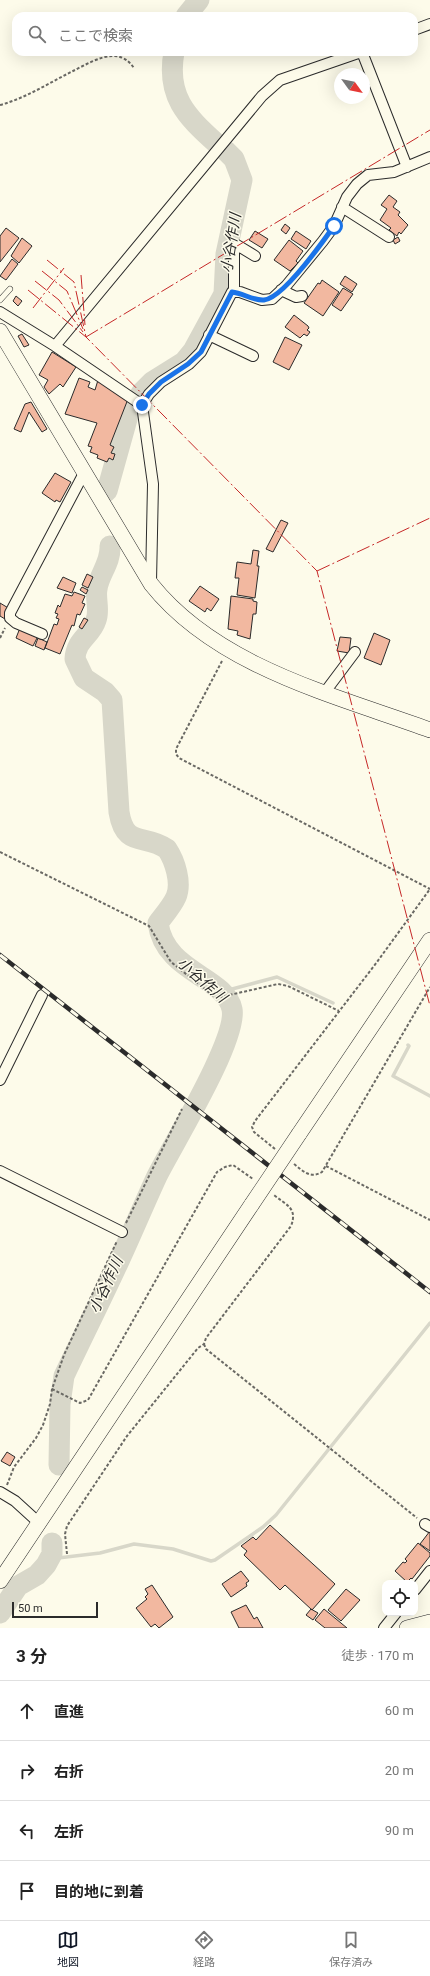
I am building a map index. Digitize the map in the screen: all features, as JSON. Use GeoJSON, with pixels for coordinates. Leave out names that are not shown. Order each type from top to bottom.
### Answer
{"type":"FeatureCollection","features":[{"type":"Feature","properties":{"kind":"street"},"geometry":{"type":"LineString","coordinates":[[418,28],[430,24]]}},
{"type":"Feature","properties":{"kind":"street"},"geometry":{"type":"LineString","coordinates":[[55,346],[262,96],[272,86],[280,80],[350,56]]}},
{"type":"Feature","properties":{"kind":"street"},"geometry":{"type":"LineString","coordinates":[[364,56],[407,167]]}},
{"type":"Feature","properties":{"kind":"street"},"geometry":{"type":"LineString","coordinates":[[137,402],[149,394],[161,382],[188,364],[201,352],[232,292],[240,292],[262,300],[272,299],[323,241],[334,226],[342,207],[357,184],[368,175],[394,172],[430,157]]}},
{"type":"Feature","properties":{"kind":"street"},"geometry":{"type":"LineString","coordinates":[[342,207],[389,236]]}},
{"type":"Feature","properties":{"kind":"street"},"geometry":{"type":"LineString","coordinates":[[234,292],[234,252],[237,245],[255,256]]}},
{"type":"Feature","properties":{"kind":"street"},"geometry":{"type":"LineString","coordinates":[[281,290],[296,297],[302,296]]}},
{"type":"Feature","properties":{"kind":"street"},"geometry":{"type":"LineString","coordinates":[[0,312],[55,346],[137,402],[153,484],[150,584]]}},
{"type":"Feature","properties":{"kind":"street"},"geometry":{"type":"LineString","coordinates":[[0,332],[150,584],[160,596],[194,627],[256,665],[430,730]]}},
{"type":"Feature","properties":{"kind":"street"},"geometry":{"type":"LineString","coordinates":[[210,335],[252,356]]}},
{"type":"Feature","properties":{"kind":"street"},"geometry":{"type":"LineString","coordinates":[[42,634],[15,622],[10,618],[10,613],[84,473]]}},
{"type":"Feature","properties":{"kind":"street"},"geometry":{"type":"LineString","coordinates":[[325,692],[355,652]]}},
{"type":"Feature","properties":{"kind":"street"},"geometry":{"type":"LineString","coordinates":[[0,1581],[38,1522],[430,940]]}},
{"type":"Feature","properties":{"kind":"street"},"geometry":{"type":"LineString","coordinates":[[0,1080],[42,995]]}},
{"type":"Feature","properties":{"kind":"street"},"geometry":{"type":"LineString","coordinates":[[0,1171],[122,1232]]}},
{"type":"Feature","properties":{"kind":"street"},"geometry":{"type":"LineString","coordinates":[[2,1493],[38,1522]]}},
{"type":"Feature","properties":{"kind":"street"},"geometry":{"type":"LineString","coordinates":[[418,1586],[430,1571]]}},
{"type":"Feature","properties":{"kind":"street"},"geometry":{"type":"LineString","coordinates":[[384,1628],[394,1616]]}},
{"type":"Feature","properties":{"kind":"street"},"geometry":{"type":"LineString","coordinates":[[407,1628],[430,1622]]}},
{"type":"Feature","properties":{"kind":"lane"},"geometry":{"type":"LineString","coordinates":[[0,300],[10,289]]}},
{"type":"Feature","properties":{"kind":"path"},"geometry":{"type":"LineString","coordinates":[[0,105],[27,94],[98,59],[112,56],[119,57],[129,62],[134,68]]}},
{"type":"Feature","properties":{"kind":"path"},"geometry":{"type":"LineString","coordinates":[[228,649],[176,749],[176,754],[179,758],[430,889]]}},
{"type":"Feature","properties":{"kind":"path"},"geometry":{"type":"LineString","coordinates":[[0,852],[149,926],[171,962],[216,998],[278,984],[288,986],[339,1011]]}},
{"type":"Feature","properties":{"kind":"path"},"geometry":{"type":"LineString","coordinates":[[2,1493],[14,1467],[40,1433],[50,1404],[52,1389],[64,1355],[182,1109]]}},
{"type":"Feature","properties":{"kind":"path"},"geometry":{"type":"LineString","coordinates":[[326,1166],[430,1220]]}},
{"type":"Feature","properties":{"kind":"path"},"geometry":{"type":"LineString","coordinates":[[204,1344],[206,1349],[427,1525]]}},
{"type":"Feature","properties":{"kind":"path"},"geometry":{"type":"LineString","coordinates":[[52,1389],[66,1397]]}},
{"type":"Feature","properties":{"kind":"building"},"geometry":{"type":"Polygon","coordinates":[[[389,195],[397,201],[393,207],[400,212],[398,215],[408,225],[401,234],[399,232],[397,236],[389,230],[391,228],[380,220],[387,209],[381,205],[389,195]]]}},
{"type":"Feature","properties":{"kind":"building"},"geometry":{"type":"Polygon","coordinates":[[[285,224],[290,228],[286,234],[281,230],[285,224]]]}},
{"type":"Feature","properties":{"kind":"building"},"geometry":{"type":"Polygon","coordinates":[[[6,228],[19,238],[0,262],[0,236],[6,228]]]}},
{"type":"Feature","properties":{"kind":"building"},"geometry":{"type":"Polygon","coordinates":[[[255,231],[268,239],[262,248],[249,240],[255,231]]]}},
{"type":"Feature","properties":{"kind":"building"},"geometry":{"type":"Polygon","coordinates":[[[296,231],[311,241],[306,249],[291,239],[296,231]]]}},
{"type":"Feature","properties":{"kind":"building"},"geometry":{"type":"Polygon","coordinates":[[[398,237],[400,241],[395,244],[393,240],[398,237]]]}},
{"type":"Feature","properties":{"kind":"building"},"geometry":{"type":"Polygon","coordinates":[[[22,238],[32,246],[19,263],[11,256],[22,238]]]}},
{"type":"Feature","properties":{"kind":"building"},"geometry":{"type":"Polygon","coordinates":[[[289,240],[303,251],[296,261],[298,263],[290,271],[274,260],[289,240]]]}},
{"type":"Feature","properties":{"kind":"building"},"geometry":{"type":"Polygon","coordinates":[[[12,259],[18,264],[6,280],[0,276],[12,259]]]}},
{"type":"Feature","properties":{"kind":"building"},"geometry":{"type":"Polygon","coordinates":[[[345,276],[357,284],[352,292],[340,284],[345,276]]]}},
{"type":"Feature","properties":{"kind":"building"},"geometry":{"type":"Polygon","coordinates":[[[322,280],[339,292],[323,316],[304,303],[318,283],[320,284],[322,280]]]}},
{"type":"Feature","properties":{"kind":"building"},"geometry":{"type":"Polygon","coordinates":[[[343,288],[353,294],[341,311],[332,305],[343,288]]]}},
{"type":"Feature","properties":{"kind":"building"},"geometry":{"type":"Polygon","coordinates":[[[16,296],[22,301],[18,306],[13,301],[16,296]]]}},
{"type":"Feature","properties":{"kind":"building"},"geometry":{"type":"Polygon","coordinates":[[[294,315],[308,326],[309,328],[307,330],[310,332],[307,336],[304,334],[300,338],[285,327],[294,315]]]}},
{"type":"Feature","properties":{"kind":"building"},"geometry":{"type":"Polygon","coordinates":[[[22,334],[29,345],[24,347],[18,336],[22,334]]]}},
{"type":"Feature","properties":{"kind":"building"},"geometry":{"type":"Polygon","coordinates":[[[285,337],[302,345],[289,370],[273,362],[285,337]]]}},
{"type":"Feature","properties":{"kind":"building"},"geometry":{"type":"Polygon","coordinates":[[[52,352],[76,367],[63,387],[60,384],[49,394],[44,387],[48,380],[39,375],[52,352]]]}},
{"type":"Feature","properties":{"kind":"building"},"geometry":{"type":"Polygon","coordinates":[[[79,378],[90,382],[88,387],[95,390],[98,380],[128,399],[110,445],[114,447],[111,453],[115,454],[113,460],[109,458],[107,462],[97,458],[98,455],[90,452],[92,447],[88,446],[97,423],[65,414],[79,378]]]}},
{"type":"Feature","properties":{"kind":"building"},"geometry":{"type":"Polygon","coordinates":[[[31,402],[47,429],[42,432],[29,412],[21,432],[14,429],[25,404],[31,402]]]}},
{"type":"Feature","properties":{"kind":"building"},"geometry":{"type":"Polygon","coordinates":[[[55,473],[71,482],[60,502],[56,500],[55,502],[42,493],[55,473]]]}},
{"type":"Feature","properties":{"kind":"building"},"geometry":{"type":"Polygon","coordinates":[[[281,520],[288,523],[273,552],[266,549],[281,520]]]}},
{"type":"Feature","properties":{"kind":"building"},"geometry":{"type":"Polygon","coordinates":[[[253,550],[259,551],[257,566],[259,566],[255,598],[237,595],[239,578],[235,578],[237,562],[251,564],[253,550]]]}},
{"type":"Feature","properties":{"kind":"building"},"geometry":{"type":"Polygon","coordinates":[[[87,574],[93,577],[88,588],[82,585],[87,574]]]}},
{"type":"Feature","properties":{"kind":"building"},"geometry":{"type":"Polygon","coordinates":[[[63,577],[76,583],[72,593],[57,588],[63,577]]]}},
{"type":"Feature","properties":{"kind":"building"},"geometry":{"type":"Polygon","coordinates":[[[200,586],[219,599],[211,611],[207,608],[205,612],[189,601],[200,586]]]}},
{"type":"Feature","properties":{"kind":"building"},"geometry":{"type":"Polygon","coordinates":[[[82,587],[88,590],[86,594],[80,590],[82,587]]]}},
{"type":"Feature","properties":{"kind":"building"},"geometry":{"type":"Polygon","coordinates":[[[74,592],[85,596],[82,603],[85,604],[80,615],[77,614],[74,626],[72,625],[60,654],[45,648],[54,624],[57,625],[59,619],[56,618],[58,614],[55,613],[58,605],[60,607],[65,594],[72,596],[74,592]]]}},
{"type":"Feature","properties":{"kind":"building"},"geometry":{"type":"Polygon","coordinates":[[[231,596],[253,599],[253,601],[257,602],[256,614],[253,614],[250,639],[237,635],[238,631],[228,629],[231,596]]]}},
{"type":"Feature","properties":{"kind":"building"},"geometry":{"type":"Polygon","coordinates":[[[0,603],[10,609],[5,619],[0,616],[0,603]]]}},
{"type":"Feature","properties":{"kind":"building"},"geometry":{"type":"Polygon","coordinates":[[[84,618],[88,620],[82,629],[79,627],[84,618]]]}},
{"type":"Feature","properties":{"kind":"building"},"geometry":{"type":"Polygon","coordinates":[[[20,628],[38,636],[33,646],[16,638],[20,628]]]}},
{"type":"Feature","properties":{"kind":"building"},"geometry":{"type":"Polygon","coordinates":[[[374,633],[390,640],[381,665],[364,658],[374,633]]]}},
{"type":"Feature","properties":{"kind":"building"},"geometry":{"type":"Polygon","coordinates":[[[340,637],[351,638],[349,653],[337,651],[340,637]]]}},
{"type":"Feature","properties":{"kind":"building"},"geometry":{"type":"Polygon","coordinates":[[[38,638],[47,642],[44,650],[35,646],[38,638]]]}},
{"type":"Feature","properties":{"kind":"building"},"geometry":{"type":"Polygon","coordinates":[[[7,1452],[15,1457],[10,1466],[1,1461],[7,1452]]]}},
{"type":"Feature","properties":{"kind":"building"},"geometry":{"type":"Polygon","coordinates":[[[270,1525],[335,1584],[312,1610],[285,1585],[280,1590],[244,1555],[247,1551],[241,1546],[253,1537],[256,1540],[270,1525]]]}},
{"type":"Feature","properties":{"kind":"building"},"geometry":{"type":"Polygon","coordinates":[[[430,1531],[430,1551],[420,1544],[430,1531]]]}},
{"type":"Feature","properties":{"kind":"building"},"geometry":{"type":"Polygon","coordinates":[[[418,1543],[430,1553],[430,1556],[412,1579],[411,1578],[409,1580],[405,1580],[395,1571],[403,1562],[405,1563],[407,1561],[405,1559],[418,1543]]]}},
{"type":"Feature","properties":{"kind":"building"},"geometry":{"type":"Polygon","coordinates":[[[241,1571],[249,1581],[246,1583],[247,1586],[231,1597],[222,1584],[241,1571]]]}},
{"type":"Feature","properties":{"kind":"building"},"geometry":{"type":"Polygon","coordinates":[[[152,1585],[173,1617],[159,1628],[155,1624],[151,1627],[136,1608],[147,1599],[145,1597],[148,1594],[145,1589],[152,1585]]]}},
{"type":"Feature","properties":{"kind":"building"},"geometry":{"type":"Polygon","coordinates":[[[346,1589],[360,1600],[341,1621],[328,1610],[346,1589]]]}},
{"type":"Feature","properties":{"kind":"building"},"geometry":{"type":"Polygon","coordinates":[[[246,1605],[254,1619],[257,1617],[263,1628],[239,1628],[231,1612],[246,1605]]]}},
{"type":"Feature","properties":{"kind":"building"},"geometry":{"type":"Polygon","coordinates":[[[311,1609],[318,1613],[313,1620],[306,1615],[311,1609]]]}},
{"type":"Feature","properties":{"kind":"building"},"geometry":{"type":"Polygon","coordinates":[[[324,1609],[347,1628],[325,1628],[315,1620],[324,1609]]]}},
{"type":"Feature","properties":{"kind":"waterway","name":"小谷作川"},"geometry":{"type":"LineString","coordinates":[[189,12],[199,0]]}},
{"type":"Feature","properties":{"kind":"waterway","name":"小谷作川"},"geometry":{"type":"LineString","coordinates":[[173,56],[172,67],[173,81],[181,104],[187,114],[216,143]]}},
{"type":"Feature","properties":{"kind":"waterway","name":"小谷作川"},"geometry":{"type":"LineString","coordinates":[[107,491],[129,412],[142,392],[152,382],[184,362],[193,351],[224,294],[226,254],[242,180],[234,159],[226,151]]}},
{"type":"Feature","properties":{"kind":"waterway","name":"小谷作川"},"geometry":{"type":"LineString","coordinates":[[59,1465],[60,1404],[64,1376],[119,1261],[157,1176],[215,1067],[231,1023],[232,1009],[227,998],[207,980],[183,963],[172,953],[163,940],[158,923],[176,897],[178,891],[177,872],[167,849],[159,844],[131,836],[122,824],[119,812],[112,700],[105,692],[84,678],[75,659],[78,647],[91,630],[96,620],[98,612],[97,589],[109,558],[110,546]]}},
{"type":"Feature","properties":{"kind":"waterway"},"geometry":{"type":"LineString","coordinates":[[221,992],[277,977],[333,1003]]}},
{"type":"Feature","properties":{"kind":"waterway"},"geometry":{"type":"LineString","coordinates":[[408,1045],[409,1046],[393,1076],[430,1096]]}},
{"type":"Feature","properties":{"kind":"waterway"},"geometry":{"type":"LineString","coordinates":[[52,1554],[58,1558],[100,1553],[134,1544],[173,1549],[211,1561],[215,1560],[263,1527],[276,1515],[430,1323]]}},
{"type":"Feature","properties":{"kind":"waterway","name":"小谷作川"},"geometry":{"type":"LineString","coordinates":[[0,1613],[18,1586],[37,1575],[46,1565],[52,1554],[52,1543]]}},
{"type":"Feature","properties":{"kind":"railway"},"geometry":{"type":"LineString","coordinates":[[0,955],[430,1292]]}},
{"type":"Feature","properties":{"kind":"power"},"geometry":{"type":"LineString","coordinates":[[86,337],[430,130]]}},
{"type":"Feature","properties":{"kind":"power"},"geometry":{"type":"LineString","coordinates":[[47,260],[74,282],[86,337]]}},
{"type":"Feature","properties":{"kind":"power"},"geometry":{"type":"LineString","coordinates":[[33,308],[64,268]]}},
{"type":"Feature","properties":{"kind":"power"},"geometry":{"type":"LineString","coordinates":[[42,271],[67,291],[83,329]]}},
{"type":"Feature","properties":{"kind":"power"},"geometry":{"type":"LineString","coordinates":[[81,275],[85,325]]}},
{"type":"Feature","properties":{"kind":"power"},"geometry":{"type":"LineString","coordinates":[[35,281],[59,300],[83,332]]}},
{"type":"Feature","properties":{"kind":"power"},"geometry":{"type":"LineString","coordinates":[[28,290],[86,337],[317,571],[430,1006]]}},
{"type":"Feature","properties":{"kind":"power"},"geometry":{"type":"LineString","coordinates":[[317,571],[430,518]]}},
{"type":"Feature","properties":{"kind":"route"},"geometry":{"type":"LineString","coordinates":[[142,405],[149,394],[161,382],[188,364],[201,352],[232,292],[240,292],[250,298],[262,300],[272,299],[286,286],[334,226]]}}]}
